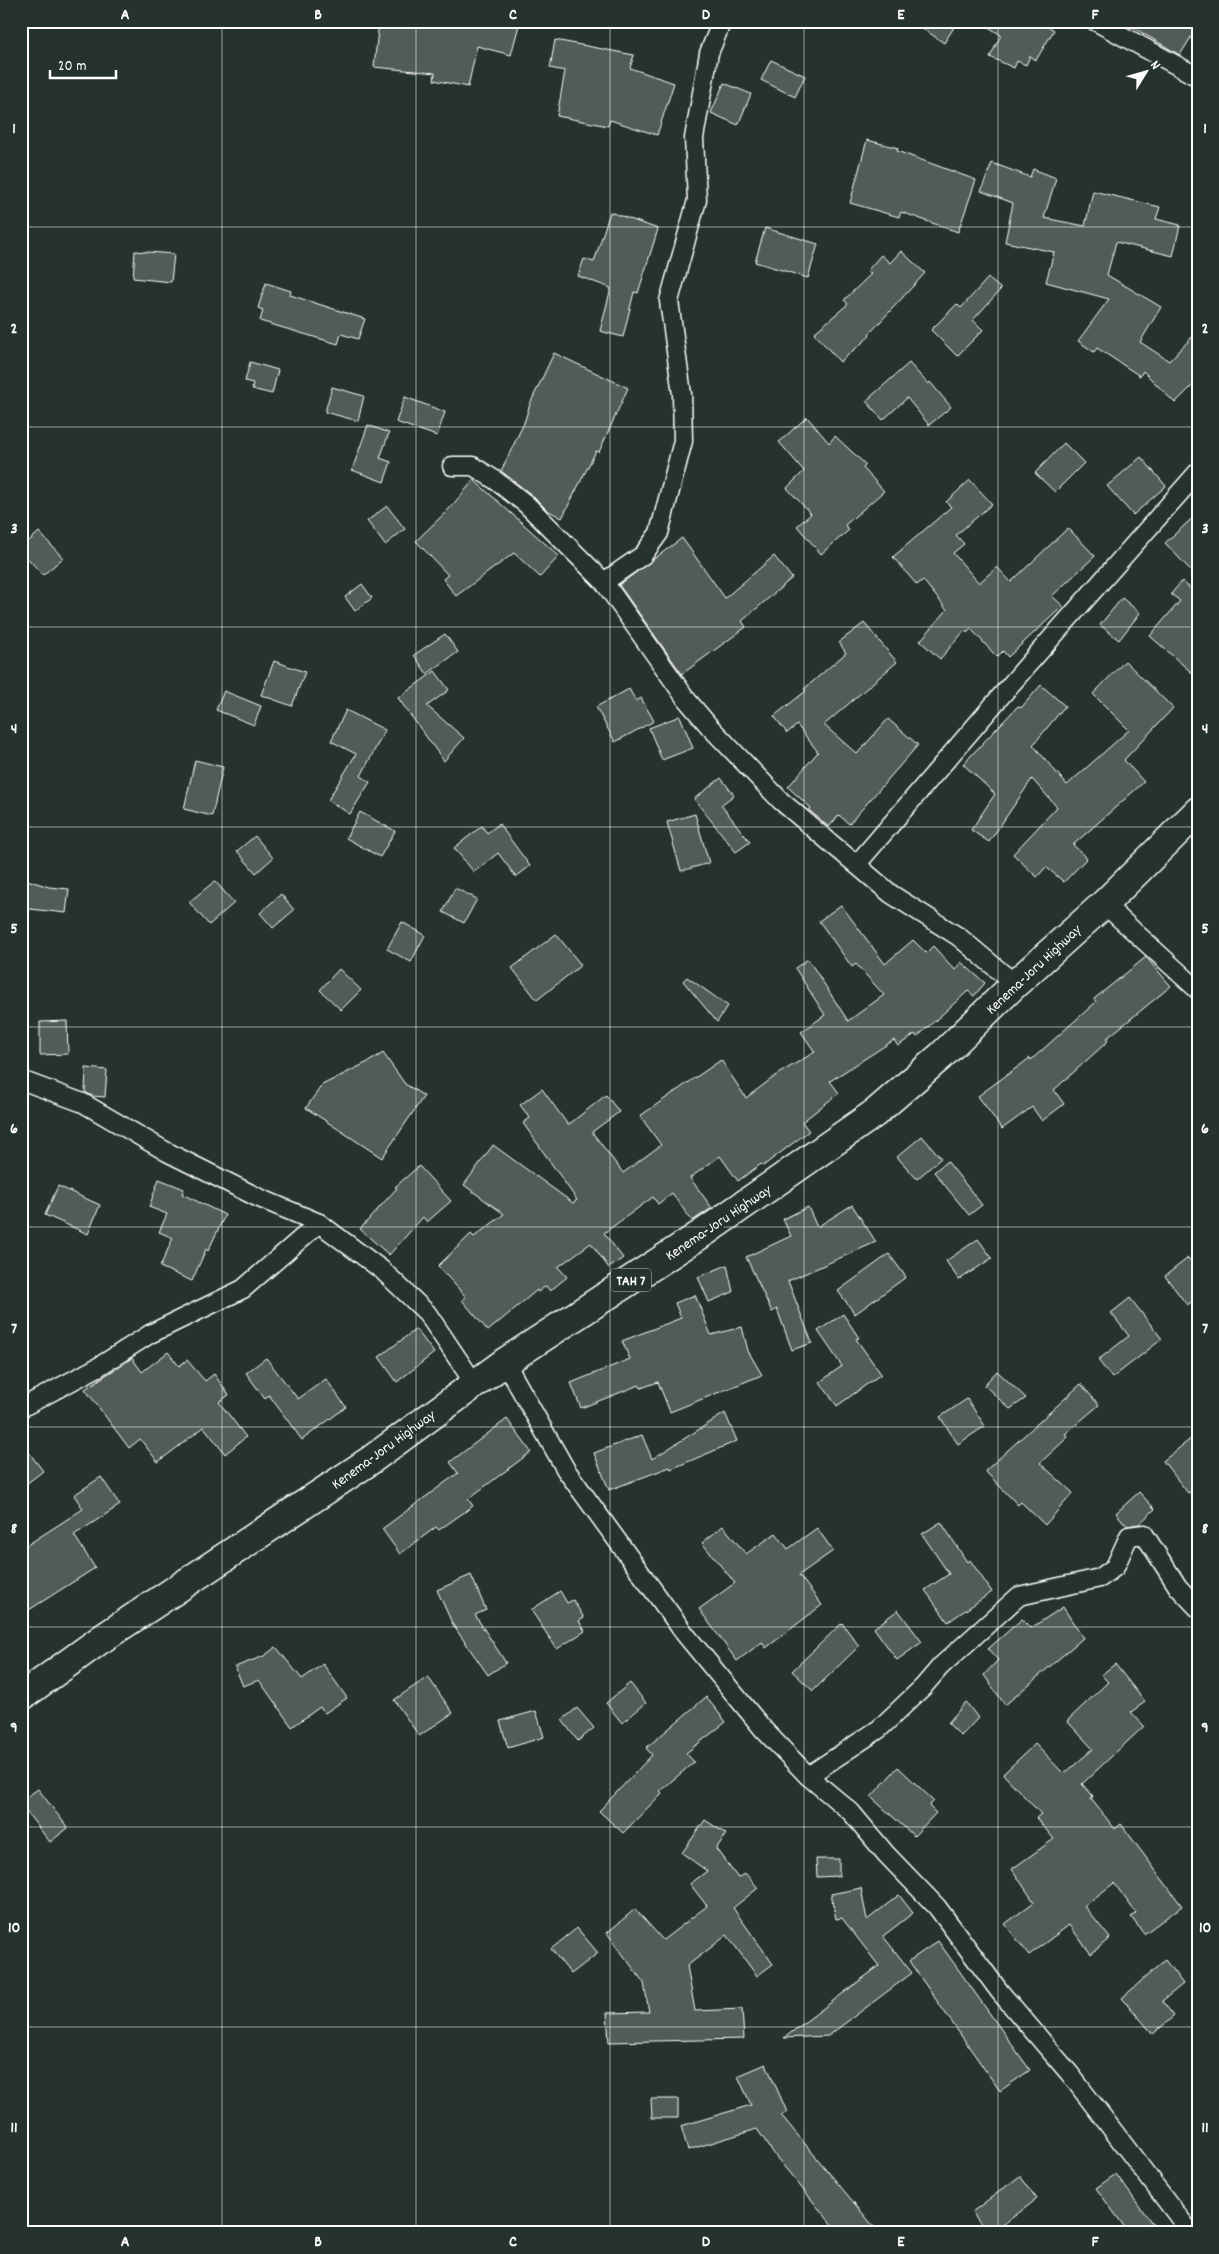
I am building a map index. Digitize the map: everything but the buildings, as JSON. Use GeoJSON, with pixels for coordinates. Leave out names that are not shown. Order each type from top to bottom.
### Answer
{"type":"FeatureCollection","features":[{"type":"Feature","properties":{"kind":"highway","name":"Kenema-Joru Highway"},"geometry":{"type":"LineString","coordinates":[[21,1696],[100,1640],[368,1462],[474,1383],[706,1231],[875,1113],[941,1056],[1015,984],[1104,904],[1198,811]]}},
{"type":"Feature","properties":{"kind":"street"},"geometry":{"type":"LineString","coordinates":[[604,582],[644,555],[659,533],[683,441],[682,394],[669,302],[697,200],[694,138],[709,53],[722,21]]}},
{"type":"Feature","properties":{"kind":"street"},"geometry":{"type":"LineString","coordinates":[[1095,21],[1198,77]]}},
{"type":"Feature","properties":{"kind":"street"},"geometry":{"type":"LineString","coordinates":[[452,466],[473,466],[495,480],[526,504],[604,582],[688,700],[709,726],[781,801],[891,894],[959,937],[1015,984]]}},
{"type":"Feature","properties":{"kind":"street"},"geometry":{"type":"LineString","coordinates":[[857,864],[1031,661],[1198,472]]}},
{"type":"Feature","properties":{"kind":"street"},"geometry":{"type":"LineString","coordinates":[[1104,904],[1198,990]]}},
{"type":"Feature","properties":{"kind":"street"},"geometry":{"type":"LineString","coordinates":[[21,1080],[83,1103],[167,1152],[249,1193],[320,1222],[382,1270],[427,1313],[474,1383]]}},
{"type":"Feature","properties":{"kind":"street"},"geometry":{"type":"LineString","coordinates":[[21,1408],[98,1367],[150,1334],[243,1289],[320,1222]]}},
{"type":"Feature","properties":{"kind":"street"},"geometry":{"type":"LineString","coordinates":[[505,1362],[566,1470],[685,1634],[764,1730],[808,1776],[851,1812],[886,1854],[936,1907],[1000,1992],[1070,2074],[1191,2233]]}},
{"type":"Feature","properties":{"kind":"street"},"geometry":{"type":"LineString","coordinates":[[808,1776],[879,1728],[923,1687],[941,1666],[1019,1596],[1100,1578],[1115,1567],[1129,1536],[1144,1534],[1178,1587],[1198,1608]]}}]}
